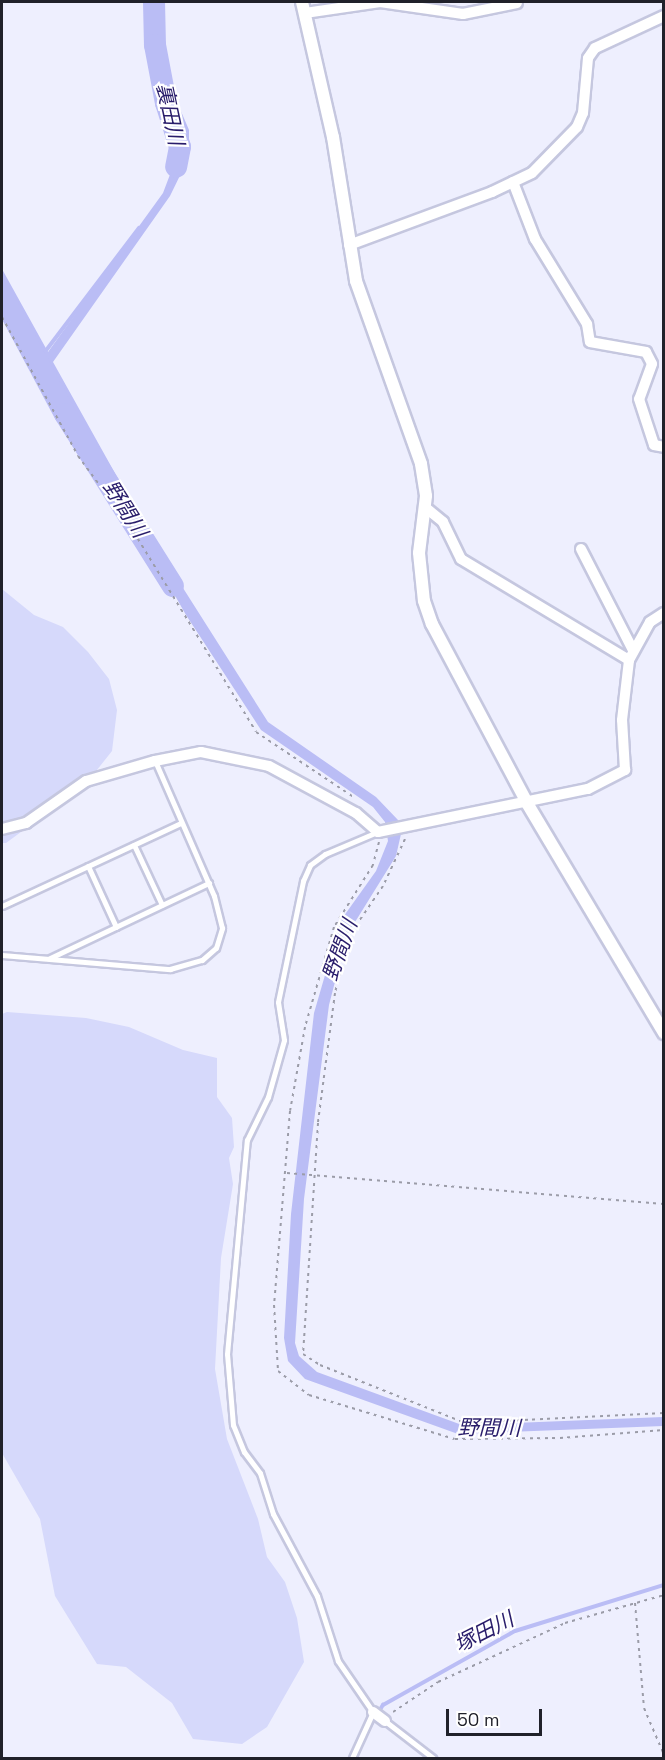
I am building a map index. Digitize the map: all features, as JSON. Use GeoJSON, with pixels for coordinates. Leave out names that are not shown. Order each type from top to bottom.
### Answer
{"type":"FeatureCollection","features":[{"type":"Feature","properties":{"kind":"street"},"geometry":{"type":"LineString","coordinates":[[517,3],[464,14],[380,2],[304,7],[333,137],[356,280],[421,464],[426,508],[419,553],[424,601],[432,624],[527,803],[663,1033]]}},
{"type":"Feature","properties":{"kind":"street"},"geometry":{"type":"LineString","coordinates":[[349,245],[532,173],[577,127],[583,113],[588,58],[595,48],[663,16]]}},
{"type":"Feature","properties":{"kind":"street"},"geometry":{"type":"LineString","coordinates":[[513,182],[535,239],[587,324],[590,342],[646,352],[652,364],[639,399],[654,445],[663,447]]}},
{"type":"Feature","properties":{"kind":"street"},"geometry":{"type":"LineString","coordinates":[[426,508],[443,522],[461,560],[631,655]]}},
{"type":"Feature","properties":{"kind":"street"},"geometry":{"type":"LineString","coordinates":[[581,549],[631,655]]}},
{"type":"Feature","properties":{"kind":"street"},"geometry":{"type":"LineString","coordinates":[[2,829],[26,823],[86,781],[155,761],[201,753],[269,766],[356,813],[378,832],[588,789],[625,770],[622,720],[631,655],[650,622],[663,614]]}},
{"type":"Feature","properties":{"kind":"street"},"geometry":{"type":"LineString","coordinates":[[373,1712],[385,1721]]}},
{"type":"Feature","properties":{"kind":"lane"},"geometry":{"type":"LineString","coordinates":[[2,955],[170,969],[202,960],[216,948],[222,928],[208,883],[155,761]]}},
{"type":"Feature","properties":{"kind":"lane"},"geometry":{"type":"LineString","coordinates":[[2,906],[182,823]]}},
{"type":"Feature","properties":{"kind":"lane"},"geometry":{"type":"LineString","coordinates":[[352,1758],[373,1712],[338,1661],[317,1596],[273,1514],[260,1473],[244,1452],[233,1425],[227,1354],[247,1140],[268,1097],[284,1040],[278,1002],[303,881],[310,866],[325,854],[378,832]]}},
{"type":"Feature","properties":{"kind":"lane"},"geometry":{"type":"LineString","coordinates":[[134,845],[162,905]]}},
{"type":"Feature","properties":{"kind":"lane"},"geometry":{"type":"LineString","coordinates":[[88,866],[116,927]]}},
{"type":"Feature","properties":{"kind":"lane"},"geometry":{"type":"LineString","coordinates":[[49,959],[208,883]]}},
{"type":"Feature","properties":{"kind":"lane"},"geometry":{"type":"LineString","coordinates":[[385,1721],[433,1758]]}},
{"type":"Feature","properties":{"kind":"path"},"geometry":{"type":"LineString","coordinates":[[2,317],[78,456],[130,526],[256,732],[357,800]]}},
{"type":"Feature","properties":{"kind":"path"},"geometry":{"type":"LineString","coordinates":[[405,827],[407,835],[401,852],[357,924],[345,951],[327,1044],[315,1173],[303,1354],[320,1365],[465,1423],[663,1413]]}},
{"type":"Feature","properties":{"kind":"path"},"geometry":{"type":"LineString","coordinates":[[378,832],[380,844],[374,865],[334,927],[305,1027],[290,1111],[274,1305],[274,1356],[278,1371],[309,1395],[472,1441],[663,1430]]}},
{"type":"Feature","properties":{"kind":"path"},"geometry":{"type":"LineString","coordinates":[[285,1173],[315,1173],[663,1204]]}},
{"type":"Feature","properties":{"kind":"path"},"geometry":{"type":"LineString","coordinates":[[385,1721],[412,1696],[515,1645],[565,1623],[663,1595]]}},
{"type":"Feature","properties":{"kind":"path"},"geometry":{"type":"LineString","coordinates":[[635,1603],[644,1708],[663,1755]]}},
{"type":"Feature","properties":{"kind":"shaded area"},"geometry":{"type":"Polygon","coordinates":[[[2,589],[34,615],[63,627],[88,652],[109,679],[117,710],[112,751],[85,785],[6,843],[2,843],[2,589]]]}},
{"type":"Feature","properties":{"kind":"shaded area"},"geometry":{"type":"Polygon","coordinates":[[[7,1012],[86,1018],[129,1027],[183,1050],[217,1058],[217,1097],[232,1118],[234,1147],[229,1158],[233,1184],[221,1258],[215,1369],[227,1439],[258,1519],[267,1557],[285,1582],[297,1618],[304,1662],[267,1727],[242,1744],[193,1739],[172,1703],[126,1667],[97,1664],[55,1596],[40,1519],[2,1453],[2,1014],[7,1012]]]}},
{"type":"Feature","properties":{"kind":"water","name":"野間川"},"geometry":{"type":"Polygon","coordinates":[[[152,2],[157,2],[160,62],[189,130],[189,157],[170,196],[53,362],[150,536],[268,722],[376,797],[398,820],[401,834],[396,856],[347,935],[329,1005],[304,1199],[295,1343],[299,1356],[317,1372],[462,1425],[663,1417],[663,1426],[458,1434],[305,1379],[288,1361],[284,1338],[291,1214],[314,1013],[341,920],[376,871],[388,841],[385,822],[373,807],[261,730],[186,615],[2,291],[2,269],[48,352],[163,193],[174,164],[178,132],[153,57],[149,16],[152,2]]]}},
{"type":"Feature","properties":{"kind":"waterway","name":"裏田川"},"geometry":{"type":"LineString","coordinates":[[154,2],[155,45],[166,103],[180,147],[176,167]]}},
{"type":"Feature","properties":{"kind":"waterway"},"geometry":{"type":"LineString","coordinates":[[38,361],[139,228]]}},
{"type":"Feature","properties":{"kind":"waterway","name":"野間川"},"geometry":{"type":"LineString","coordinates":[[2,296],[65,414],[173,586]]}},
{"type":"Feature","properties":{"kind":"waterway","name":"塚田川"},"geometry":{"type":"LineString","coordinates":[[366,1733],[383,1705],[515,1631],[664,1585]]}},
{"type":"Feature","properties":{"kind":"waterway","name":"塚田川"},"geometry":{"type":"LineString","coordinates":[[356,1758],[362,1742]]}}]}
